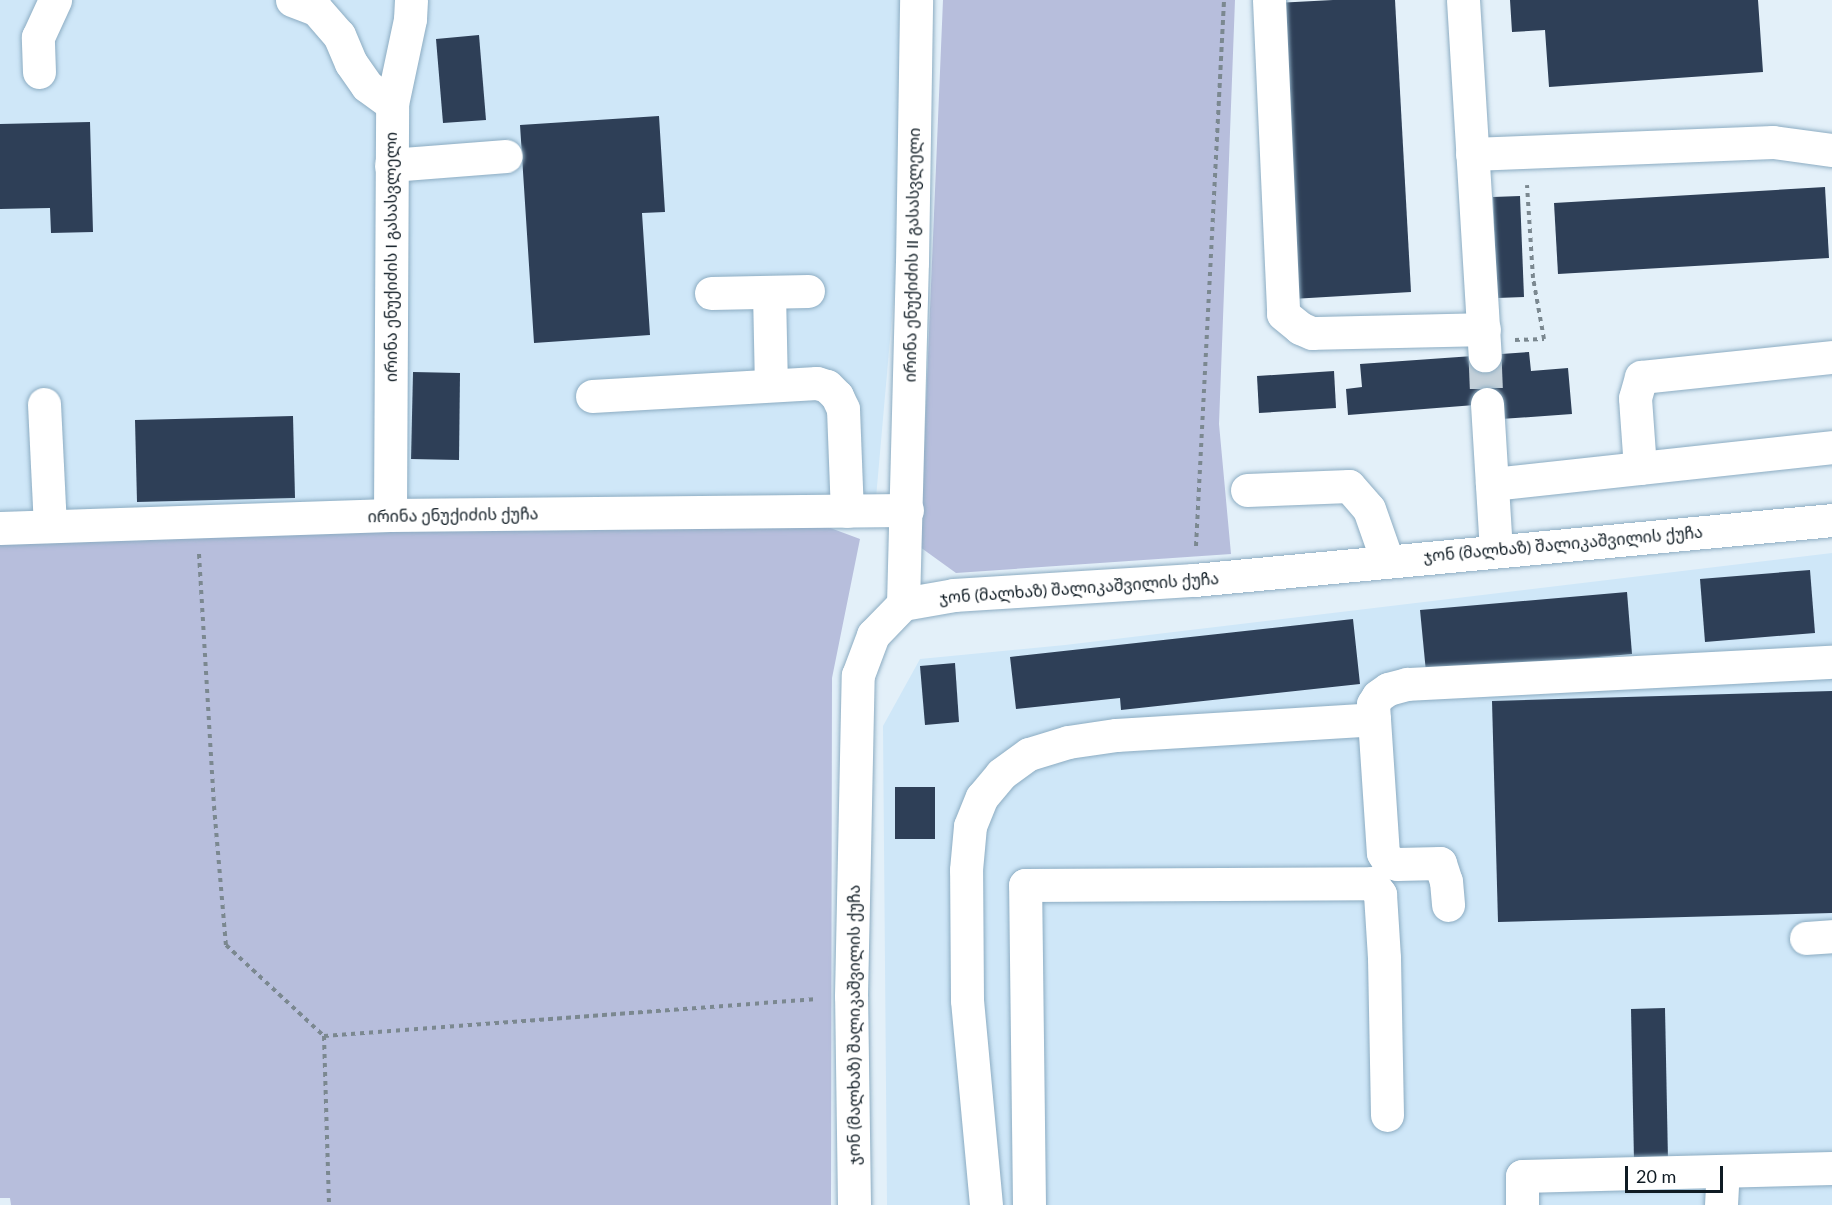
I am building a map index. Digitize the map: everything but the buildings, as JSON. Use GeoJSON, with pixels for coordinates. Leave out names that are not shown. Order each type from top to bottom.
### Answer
{"type":"FeatureCollection","features":[{"type":"Feature","properties":{"kind":"street"},"geometry":{"type":"LineString","coordinates":[[39,72],[38,37],[55,0]]}},
{"type":"Feature","properties":{"kind":"street"},"geometry":{"type":"LineString","coordinates":[[292,0],[316,9],[339,35],[351,63],[367,86],[392,104]]}},
{"type":"Feature","properties":{"kind":"street","name":"ირინა ენუქიძის I გასასვლელი"},"geometry":{"type":"LineString","coordinates":[[390,515],[392,104],[410,19],[411,0]]}},
{"type":"Feature","properties":{"kind":"street","name":"ირინა ენუქიძის II გასასვლელი"},"geometry":{"type":"LineString","coordinates":[[903,604],[907,510],[916,0]]}},
{"type":"Feature","properties":{"kind":"street"},"geometry":{"type":"LineString","coordinates":[[1269,0],[1283,314],[1300,328],[1312,333],[1484,342],[1463,0]]}},
{"type":"Feature","properties":{"kind":"street"},"geometry":{"type":"LineString","coordinates":[[1472,154],[1773,142],[1832,150]]}},
{"type":"Feature","properties":{"kind":"street"},"geometry":{"type":"LineString","coordinates":[[392,165],[506,156]]}},
{"type":"Feature","properties":{"kind":"street"},"geometry":{"type":"LineString","coordinates":[[711,293],[808,291]]}},
{"type":"Feature","properties":{"kind":"street"},"geometry":{"type":"LineString","coordinates":[[769,292],[771,386]]}},
{"type":"Feature","properties":{"kind":"street"},"geometry":{"type":"LineString","coordinates":[[1640,468],[1635,398],[1641,377],[1832,357]]}},
{"type":"Feature","properties":{"kind":"street"},"geometry":{"type":"LineString","coordinates":[[592,396],[817,383],[827,386],[837,396],[843,409],[847,511]]}},
{"type":"Feature","properties":{"kind":"street"},"geometry":{"type":"LineString","coordinates":[[44,404],[50,526]]}},
{"type":"Feature","properties":{"kind":"street"},"geometry":{"type":"LineString","coordinates":[[1487,404],[1496,551]]}},
{"type":"Feature","properties":{"kind":"street"},"geometry":{"type":"LineString","coordinates":[[1492,484],[1832,447]]}},
{"type":"Feature","properties":{"kind":"street"},"geometry":{"type":"LineString","coordinates":[[1247,490],[1349,486],[1369,509],[1387,560]]}},
{"type":"Feature","properties":{"kind":"street","name":"ირინა ენუქიძის ქუჩა"},"geometry":{"type":"LineString","coordinates":[[0,528],[390,515],[907,510]]}},
{"type":"Feature","properties":{"kind":"street","name":"ჯონ (მალხაზ) შალიკაშვილის ქუჩა"},"geometry":{"type":"LineString","coordinates":[[854,1205],[851,996],[858,675],[873,635],[903,604],[954,595],[1194,580],[1387,560],[1832,520]]}},
{"type":"Feature","properties":{"kind":"street"},"geometry":{"type":"LineString","coordinates":[[1448,905],[1446,880],[1440,863],[1397,864],[1388,861],[1383,853],[1373,704],[1378,696],[1388,688],[1407,684],[1832,662]]}},
{"type":"Feature","properties":{"kind":"street"},"geometry":{"type":"LineString","coordinates":[[986,1205],[967,1000],[966,870],[970,826],[982,797],[1001,774],[1029,754],[1068,742],[1116,735],[1374,719]]}},
{"type":"Feature","properties":{"kind":"street"},"geometry":{"type":"LineString","coordinates":[[1029,1205],[1025,885],[1372,883],[1380,894],[1384,958],[1387,1115]]}},
{"type":"Feature","properties":{"kind":"street"},"geometry":{"type":"LineString","coordinates":[[1521,1205],[1522,1176],[1832,1168]]}},
{"type":"Feature","properties":{"kind":"street"},"geometry":{"type":"LineString","coordinates":[[1721,1205],[1723,1171]]}},
{"type":"Feature","properties":{"kind":"path"},"geometry":{"type":"LineString","coordinates":[[1194,580],[1224,0]]}},
{"type":"Feature","properties":{"kind":"path"},"geometry":{"type":"LineString","coordinates":[[1484,342],[1544,339],[1533,278],[1523,152]]}},
{"type":"Feature","properties":{"kind":"path"},"geometry":{"type":"LineString","coordinates":[[196,520],[226,945],[324,1036],[329,1205]]}},
{"type":"Feature","properties":{"kind":"path"},"geometry":{"type":"LineString","coordinates":[[324,1036],[851,996]]}},
{"type":"Feature","properties":{"kind":"shaded area"},"geometry":{"type":"Polygon","coordinates":[[[0,0],[920,0],[876,498],[0,515],[0,0]]]}},
{"type":"Feature","properties":{"kind":"shaded area"},"geometry":{"type":"Polygon","coordinates":[[[943,0],[1235,0],[1219,424],[1231,554],[956,573],[920,547],[943,0]]]}},
{"type":"Feature","properties":{"kind":"shaded area"},"geometry":{"type":"Polygon","coordinates":[[[809,520],[860,539],[832,678],[831,1205],[11,1205],[10,1198],[0,1198],[0,544],[291,529],[809,520]]]}},
{"type":"Feature","properties":{"kind":"shaded area"},"geometry":{"type":"Polygon","coordinates":[[[1832,553],[1832,1205],[887,1205],[883,726],[920,659],[1065,645],[1832,553]]]}},
{"type":"Feature","properties":{"kind":"tunnel"},"geometry":{"type":"LineString","coordinates":[[1485,355],[1487,404]]}}]}
